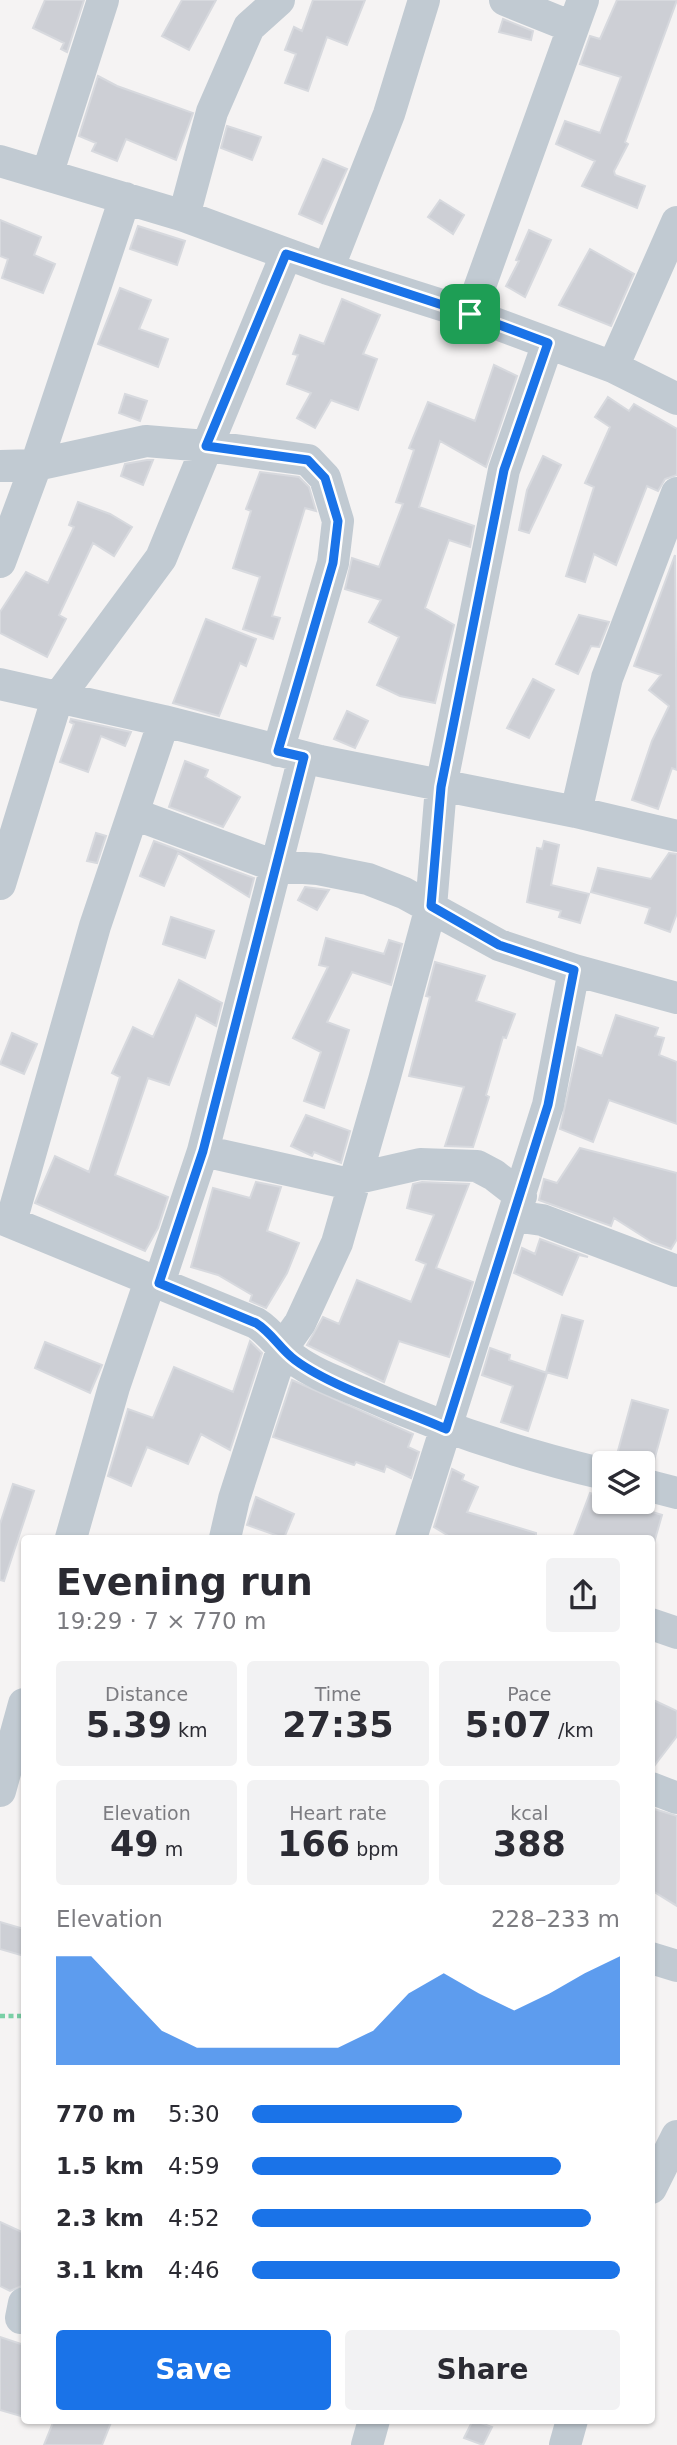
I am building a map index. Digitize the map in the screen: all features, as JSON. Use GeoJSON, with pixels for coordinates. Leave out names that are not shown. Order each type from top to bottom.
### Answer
{"type":"FeatureCollection","features":[{"type":"Feature","properties":{"kind":"street"},"geometry":{"type":"LineString","coordinates":[[47,175],[103,0]]}},
{"type":"Feature","properties":{"kind":"street"},"geometry":{"type":"LineString","coordinates":[[184,216],[212,112],[249,27],[279,0]]}},
{"type":"Feature","properties":{"kind":"street"},"geometry":{"type":"LineString","coordinates":[[328,269],[389,114],[424,0]]}},
{"type":"Feature","properties":{"kind":"street"},"geometry":{"type":"LineString","coordinates":[[470,314],[578,13],[505,0]]}},
{"type":"Feature","properties":{"kind":"street"},"geometry":{"type":"LineString","coordinates":[[0,161],[184,216],[328,269],[470,314],[613,367],[677,398]]}},
{"type":"Feature","properties":{"kind":"street"},"geometry":{"type":"LineString","coordinates":[[0,562],[36,465],[125,198]]}},
{"type":"Feature","properties":{"kind":"street"},"geometry":{"type":"LineString","coordinates":[[613,367],[677,222]]}},
{"type":"Feature","properties":{"kind":"street"},"geometry":{"type":"LineString","coordinates":[[0,884],[57,699],[161,558],[286,254]]}},
{"type":"Feature","properties":{"kind":"street"},"geometry":{"type":"LineString","coordinates":[[226,1535],[234,1499],[283,1347],[300,1323],[337,1242],[357,1179],[431,906],[441,787],[504,470],[548,343]]}},
{"type":"Feature","properties":{"kind":"street"},"geometry":{"type":"LineString","coordinates":[[0,466],[36,465],[146,441],[308,460],[325,478],[338,521],[333,563],[291,754],[275,866],[203,1151],[114,1387],[72,1535]]}},
{"type":"Feature","properties":{"kind":"street"},"geometry":{"type":"LineString","coordinates":[[576,812],[607,678],[677,493]]}},
{"type":"Feature","properties":{"kind":"street"},"geometry":{"type":"LineString","coordinates":[[0,684],[164,721],[291,754],[441,787],[576,812],[677,836]]}},
{"type":"Feature","properties":{"kind":"street"},"geometry":{"type":"LineString","coordinates":[[164,721],[95,926],[6,1220],[256,1323],[270,1332],[294,1359],[320,1374],[446,1429],[514,1452],[592,1471]]}},
{"type":"Feature","properties":{"kind":"street"},"geometry":{"type":"LineString","coordinates":[[134,814],[275,866],[318,869],[368,878],[431,906],[499,945],[574,970],[677,999]]}},
{"type":"Feature","properties":{"kind":"street"},"geometry":{"type":"LineString","coordinates":[[412,1535],[548,1105],[574,970]]}},
{"type":"Feature","properties":{"kind":"street"},"geometry":{"type":"LineString","coordinates":[[203,1151],[341,1182],[420,1164],[452,1163],[477,1166],[494,1175],[517,1206],[552,1224],[677,1271]]}},
{"type":"Feature","properties":{"kind":"street"},"geometry":{"type":"LineString","coordinates":[[655,1487],[677,1493]]}},
{"type":"Feature","properties":{"kind":"street"},"geometry":{"type":"LineString","coordinates":[[655,1625],[677,1633]]}},
{"type":"Feature","properties":{"kind":"street"},"geometry":{"type":"LineString","coordinates":[[0,1791],[21,1714]]}},
{"type":"Feature","properties":{"kind":"street"},"geometry":{"type":"LineString","coordinates":[[655,1790],[677,1798]]}},
{"type":"Feature","properties":{"kind":"street"},"geometry":{"type":"LineString","coordinates":[[655,1959],[677,1966]]}},
{"type":"Feature","properties":{"kind":"street"},"geometry":{"type":"LineString","coordinates":[[655,2176],[665,2146]]}},
{"type":"Feature","properties":{"kind":"street"},"geometry":{"type":"LineString","coordinates":[[368,2445],[373,2424]]}},
{"type":"Feature","properties":{"kind":"street"},"geometry":{"type":"LineString","coordinates":[[565,2445],[571,2424]]}},
{"type":"Feature","properties":{"kind":"path"},"geometry":{"type":"LineString","coordinates":[[0,2015],[21,2016]]}},
{"type":"Feature","properties":{"kind":"building"},"geometry":{"type":"Polygon","coordinates":[[[45,0],[84,0],[67,52],[61,49],[64,43],[33,28],[45,0]]]}},
{"type":"Feature","properties":{"kind":"building"},"geometry":{"type":"Polygon","coordinates":[[[182,0],[216,0],[189,50],[162,36],[182,0]]]}},
{"type":"Feature","properties":{"kind":"building"},"geometry":{"type":"Polygon","coordinates":[[[313,0],[365,0],[347,45],[327,37],[308,91],[285,83],[296,54],[285,50],[294,27],[302,31],[313,0]]]}},
{"type":"Feature","properties":{"kind":"building"},"geometry":{"type":"Polygon","coordinates":[[[617,0],[677,0],[625,142],[628,144],[614,171],[615,175],[645,186],[637,208],[582,186],[595,161],[556,144],[565,121],[600,133],[621,77],[580,64],[590,36],[600,39],[617,0]]]}},
{"type":"Feature","properties":{"kind":"building"},"geometry":{"type":"Polygon","coordinates":[[[503,19],[533,31],[531,40],[499,32],[503,19]]]}},
{"type":"Feature","properties":{"kind":"building"},"geometry":{"type":"Polygon","coordinates":[[[98,76],[117,86],[193,113],[176,160],[126,139],[117,161],[92,151],[96,143],[79,136],[98,76]]]}},
{"type":"Feature","properties":{"kind":"building"},"geometry":{"type":"Polygon","coordinates":[[[227,126],[261,137],[252,160],[221,148],[227,126]]]}},
{"type":"Feature","properties":{"kind":"building"},"geometry":{"type":"Polygon","coordinates":[[[323,159],[347,169],[322,224],[299,214],[323,159]]]}},
{"type":"Feature","properties":{"kind":"building"},"geometry":{"type":"Polygon","coordinates":[[[440,200],[464,215],[453,234],[428,217],[440,200]]]}},
{"type":"Feature","properties":{"kind":"building"},"geometry":{"type":"Polygon","coordinates":[[[0,220],[41,237],[34,255],[55,264],[43,293],[2,278],[8,259],[0,256],[0,220]]]}},
{"type":"Feature","properties":{"kind":"building"},"geometry":{"type":"Polygon","coordinates":[[[138,226],[185,241],[177,265],[130,249],[138,226]]]}},
{"type":"Feature","properties":{"kind":"building"},"geometry":{"type":"Polygon","coordinates":[[[529,230],[551,240],[525,297],[506,286],[519,261],[516,260],[529,230]]]}},
{"type":"Feature","properties":{"kind":"building"},"geometry":{"type":"Polygon","coordinates":[[[590,249],[634,274],[611,326],[559,305],[590,249]]]}},
{"type":"Feature","properties":{"kind":"building"},"geometry":{"type":"Polygon","coordinates":[[[120,288],[151,300],[139,329],[168,339],[158,367],[98,344],[120,288]]]}},
{"type":"Feature","properties":{"kind":"building"},"geometry":{"type":"Polygon","coordinates":[[[342,299],[380,315],[363,354],[377,359],[358,410],[331,400],[315,428],[297,418],[311,393],[287,384],[298,355],[293,354],[300,335],[324,344],[342,299]]]}},
{"type":"Feature","properties":{"kind":"building"},"geometry":{"type":"Polygon","coordinates":[[[494,365],[517,376],[486,467],[440,441],[419,507],[474,526],[470,547],[449,540],[425,608],[454,625],[435,703],[400,696],[377,685],[399,637],[369,622],[381,600],[345,589],[352,558],[379,567],[403,504],[396,502],[414,450],[409,448],[428,402],[475,421],[494,365]]]}},
{"type":"Feature","properties":{"kind":"building"},"geometry":{"type":"Polygon","coordinates":[[[125,394],[147,401],[140,421],[119,413],[125,394]]]}},
{"type":"Feature","properties":{"kind":"building"},"geometry":{"type":"Polygon","coordinates":[[[608,397],[629,411],[634,404],[677,429],[677,475],[665,479],[658,491],[647,486],[616,565],[594,554],[585,582],[566,576],[594,487],[585,483],[610,427],[595,417],[608,397]]]}},
{"type":"Feature","properties":{"kind":"building"},"geometry":{"type":"Polygon","coordinates":[[[543,456],[561,465],[529,533],[519,530],[527,490],[543,456]]]}},
{"type":"Feature","properties":{"kind":"building"},"geometry":{"type":"Polygon","coordinates":[[[153,460],[143,485],[121,476],[125,464],[153,460]]]}},
{"type":"Feature","properties":{"kind":"building"},"geometry":{"type":"Polygon","coordinates":[[[260,472],[299,477],[309,487],[316,511],[305,508],[272,616],[280,618],[273,639],[243,629],[260,577],[233,568],[251,511],[246,509],[260,472]]]}},
{"type":"Feature","properties":{"kind":"building"},"geometry":{"type":"Polygon","coordinates":[[[78,502],[110,514],[132,527],[114,556],[93,543],[59,615],[66,619],[47,657],[0,633],[0,612],[26,572],[48,583],[74,527],[69,525],[78,502]]]}},
{"type":"Feature","properties":{"kind":"building"},"geometry":{"type":"Polygon","coordinates":[[[675,555],[677,770],[672,768],[658,809],[632,800],[652,741],[669,706],[649,690],[661,675],[634,666],[675,555]]]}},
{"type":"Feature","properties":{"kind":"building"},"geometry":{"type":"Polygon","coordinates":[[[579,615],[609,622],[599,647],[591,646],[578,674],[556,664],[579,615]]]}},
{"type":"Feature","properties":{"kind":"building"},"geometry":{"type":"Polygon","coordinates":[[[206,619],[256,639],[246,666],[240,663],[219,716],[173,703],[206,619]]]}},
{"type":"Feature","properties":{"kind":"building"},"geometry":{"type":"Polygon","coordinates":[[[533,679],[554,690],[529,738],[507,728],[533,679]]]}},
{"type":"Feature","properties":{"kind":"building"},"geometry":{"type":"Polygon","coordinates":[[[347,711],[368,721],[355,748],[334,739],[347,711]]]}},
{"type":"Feature","properties":{"kind":"building"},"geometry":{"type":"Polygon","coordinates":[[[71,719],[131,732],[125,746],[101,736],[88,772],[60,762],[74,724],[70,722],[71,719]]]}},
{"type":"Feature","properties":{"kind":"building"},"geometry":{"type":"Polygon","coordinates":[[[185,761],[208,770],[205,777],[240,797],[223,827],[169,807],[185,761]]]}},
{"type":"Feature","properties":{"kind":"building"},"geometry":{"type":"Polygon","coordinates":[[[96,833],[106,836],[97,863],[87,861],[96,833]]]}},
{"type":"Feature","properties":{"kind":"building"},"geometry":{"type":"Polygon","coordinates":[[[154,841],[254,878],[249,897],[178,853],[164,886],[140,876],[154,841]]]}},
{"type":"Feature","properties":{"kind":"building"},"geometry":{"type":"Polygon","coordinates":[[[544,841],[559,845],[551,885],[589,894],[580,923],[559,917],[561,911],[527,902],[537,848],[542,849],[544,841]]]}},
{"type":"Feature","properties":{"kind":"building"},"geometry":{"type":"Polygon","coordinates":[[[669,853],[677,854],[677,913],[670,932],[645,923],[650,908],[591,892],[598,868],[651,879],[669,853]]]}},
{"type":"Feature","properties":{"kind":"building"},"geometry":{"type":"Polygon","coordinates":[[[305,887],[329,890],[317,910],[298,900],[305,887]]]}},
{"type":"Feature","properties":{"kind":"building"},"geometry":{"type":"Polygon","coordinates":[[[171,917],[214,931],[205,958],[163,944],[171,917]]]}},
{"type":"Feature","properties":{"kind":"building"},"geometry":{"type":"Polygon","coordinates":[[[326,938],[384,954],[389,940],[402,944],[391,985],[352,972],[327,1022],[349,1030],[324,1108],[304,1101],[321,1052],[293,1038],[328,967],[319,965],[326,938]]]}},
{"type":"Feature","properties":{"kind":"building"},"geometry":{"type":"Polygon","coordinates":[[[435,962],[485,976],[476,1001],[515,1014],[506,1038],[503,1037],[486,1095],[489,1097],[473,1147],[445,1146],[464,1087],[409,1076],[430,997],[426,996],[435,962]]]}},
{"type":"Feature","properties":{"kind":"building"},"geometry":{"type":"Polygon","coordinates":[[[179,980],[222,1003],[216,1026],[196,1015],[169,1085],[148,1078],[115,1175],[168,1197],[158,1228],[145,1251],[35,1203],[55,1156],[89,1172],[120,1077],[112,1073],[133,1027],[153,1037],[179,980]]]}},
{"type":"Feature","properties":{"kind":"building"},"geometry":{"type":"Polygon","coordinates":[[[616,1015],[658,1028],[655,1036],[664,1038],[659,1055],[677,1062],[677,1124],[609,1100],[593,1142],[560,1129],[578,1047],[602,1056],[616,1015]]]}},
{"type":"Feature","properties":{"kind":"building"},"geometry":{"type":"Polygon","coordinates":[[[12,1033],[37,1044],[24,1074],[0,1064],[12,1033]]]}},
{"type":"Feature","properties":{"kind":"building"},"geometry":{"type":"Polygon","coordinates":[[[306,1115],[350,1131],[341,1163],[314,1152],[312,1156],[291,1146],[306,1115]]]}},
{"type":"Feature","properties":{"kind":"building"},"geometry":{"type":"Polygon","coordinates":[[[580,1148],[677,1173],[677,1239],[671,1249],[652,1242],[614,1218],[611,1226],[539,1200],[544,1179],[557,1183],[580,1148]]]}},
{"type":"Feature","properties":{"kind":"building"},"geometry":{"type":"Polygon","coordinates":[[[256,1182],[281,1187],[267,1231],[299,1243],[287,1273],[266,1308],[250,1301],[252,1295],[218,1275],[191,1267],[213,1188],[250,1198],[256,1182]]]}},
{"type":"Feature","properties":{"kind":"building"},"geometry":{"type":"Polygon","coordinates":[[[413,1184],[469,1184],[436,1268],[473,1282],[449,1357],[399,1341],[384,1382],[307,1345],[323,1317],[339,1324],[357,1280],[411,1302],[426,1264],[416,1260],[434,1215],[407,1208],[413,1184]]]}},
{"type":"Feature","properties":{"kind":"building"},"geometry":{"type":"Polygon","coordinates":[[[540,1239],[588,1257],[579,1255],[562,1295],[514,1273],[522,1248],[535,1254],[540,1239]]]}},
{"type":"Feature","properties":{"kind":"building"},"geometry":{"type":"Polygon","coordinates":[[[562,1315],[583,1321],[567,1378],[546,1372],[562,1315]]]}},
{"type":"Feature","properties":{"kind":"building"},"geometry":{"type":"Polygon","coordinates":[[[250,1341],[262,1353],[230,1450],[201,1434],[188,1464],[147,1447],[131,1486],[108,1476],[128,1409],[153,1418],[174,1367],[233,1392],[250,1341]]]}},
{"type":"Feature","properties":{"kind":"building"},"geometry":{"type":"Polygon","coordinates":[[[45,1342],[102,1365],[90,1393],[35,1368],[45,1342]]]}},
{"type":"Feature","properties":{"kind":"building"},"geometry":{"type":"Polygon","coordinates":[[[490,1348],[510,1355],[509,1360],[547,1373],[528,1431],[501,1422],[513,1386],[482,1375],[490,1348]]]}},
{"type":"Feature","properties":{"kind":"building"},"geometry":{"type":"Polygon","coordinates":[[[292,1380],[413,1434],[408,1447],[419,1452],[411,1478],[386,1466],[384,1472],[356,1462],[354,1465],[273,1437],[292,1380]]]}},
{"type":"Feature","properties":{"kind":"building"},"geometry":{"type":"Polygon","coordinates":[[[632,1400],[668,1410],[655,1457],[655,1451],[618,1451],[632,1400]]]}},
{"type":"Feature","properties":{"kind":"building"},"geometry":{"type":"Polygon","coordinates":[[[452,1469],[464,1475],[462,1480],[478,1487],[467,1512],[536,1535],[447,1535],[434,1527],[452,1469]]]}},
{"type":"Feature","properties":{"kind":"building"},"geometry":{"type":"Polygon","coordinates":[[[13,1484],[34,1491],[4,1581],[0,1580],[0,1524],[13,1484]]]}},
{"type":"Feature","properties":{"kind":"building"},"geometry":{"type":"Polygon","coordinates":[[[590,1493],[592,1514],[662,1515],[655,1540],[655,1535],[574,1535],[590,1493]]]}},
{"type":"Feature","properties":{"kind":"building"},"geometry":{"type":"Polygon","coordinates":[[[256,1497],[294,1514],[285,1535],[275,1535],[247,1525],[256,1497]]]}},
{"type":"Feature","properties":{"kind":"building"},"geometry":{"type":"Polygon","coordinates":[[[655,1701],[677,1711],[677,1736],[655,1765],[655,1701]]]}},
{"type":"Feature","properties":{"kind":"building"},"geometry":{"type":"Polygon","coordinates":[[[655,1809],[677,1816],[677,1906],[655,1892],[655,1809]]]}},
{"type":"Feature","properties":{"kind":"building"},"geometry":{"type":"Polygon","coordinates":[[[0,1922],[21,1928],[21,1955],[0,1949],[0,1922]]]}},
{"type":"Feature","properties":{"kind":"building"},"geometry":{"type":"Polygon","coordinates":[[[0,2222],[21,2232],[21,2286],[10,2291],[0,2286],[0,2222]]]}},
{"type":"Feature","properties":{"kind":"building"},"geometry":{"type":"Polygon","coordinates":[[[0,2337],[21,2344],[21,2416],[0,2410],[0,2337]]]}},
{"type":"Feature","properties":{"kind":"building"},"geometry":{"type":"Polygon","coordinates":[[[52,2424],[110,2424],[102,2445],[44,2445],[52,2424]]]}},
{"type":"Feature","properties":{"kind":"building"},"geometry":{"type":"Polygon","coordinates":[[[471,2424],[492,2427],[483,2445],[464,2438],[471,2424]]]}},
{"type":"Feature","properties":{"kind":"route"},"geometry":{"type":"LineString","coordinates":[[286,254],[470,314],[548,343],[504,470],[441,787],[431,906],[499,945],[574,970],[548,1105],[446,1429],[320,1374],[294,1359],[270,1332],[256,1323],[159,1283],[203,1151],[304,757],[278,751],[333,563],[338,521],[325,478],[308,460],[206,446],[286,254]]}}]}
